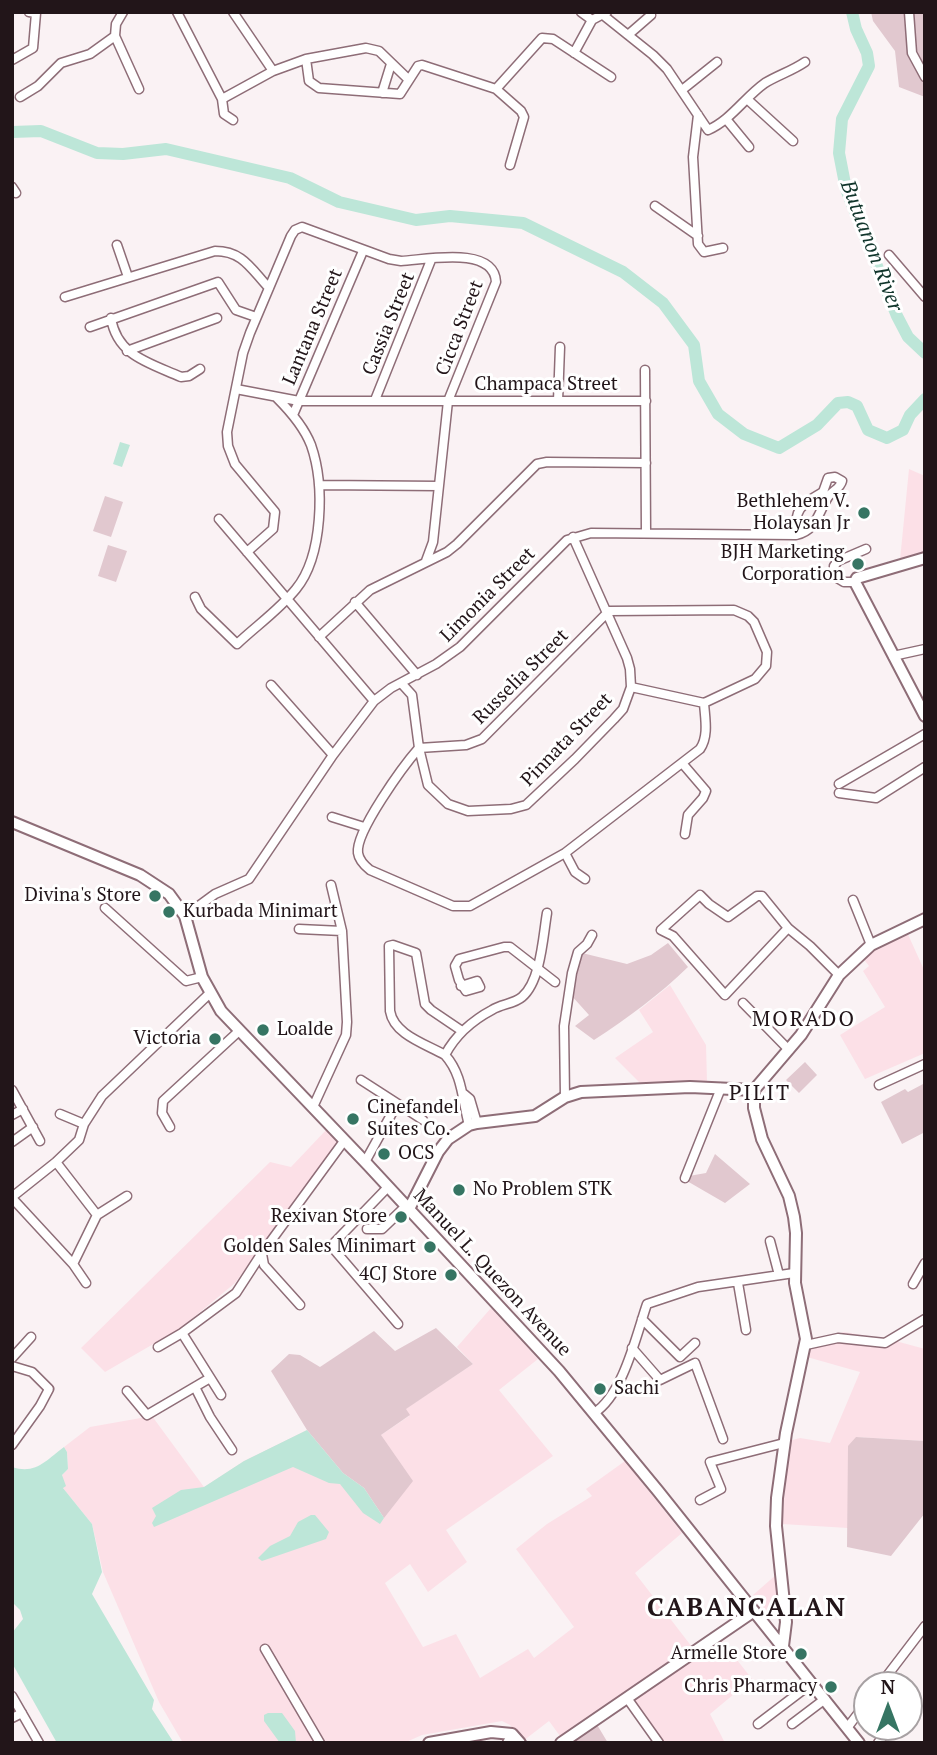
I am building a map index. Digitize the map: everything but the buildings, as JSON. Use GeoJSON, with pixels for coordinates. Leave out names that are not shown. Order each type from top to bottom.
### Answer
{"type":"FeatureCollection","features":[{"type":"Feature","properties":{"kind":"street"},"geometry":{"type":"LineString","coordinates":[[12,60],[33,48],[36,13],[29,12]]}},
{"type":"Feature","properties":{"kind":"street"},"geometry":{"type":"LineString","coordinates":[[123,12],[116,24],[115,36],[139,89]]}},
{"type":"Feature","properties":{"kind":"street"},"geometry":{"type":"LineString","coordinates":[[177,12],[222,99],[224,114],[233,120]]}},
{"type":"Feature","properties":{"kind":"street"},"geometry":{"type":"LineString","coordinates":[[233,12],[273,71]]}},
{"type":"Feature","properties":{"kind":"street"},"geometry":{"type":"LineString","coordinates":[[581,12],[592,20]]}},
{"type":"Feature","properties":{"kind":"street"},"geometry":{"type":"LineString","coordinates":[[909,12],[912,53],[925,77]]}},
{"type":"Feature","properties":{"kind":"street"},"geometry":{"type":"LineString","coordinates":[[574,53],[592,20],[605,14],[653,55],[682,90],[708,130],[726,118],[765,83],[792,71],[804,62]]}},
{"type":"Feature","properties":{"kind":"street"},"geometry":{"type":"LineString","coordinates":[[628,35],[651,15]]}},
{"type":"Feature","properties":{"kind":"street"},"geometry":{"type":"LineString","coordinates":[[20,97],[38,86],[61,63],[90,54],[115,36]]}},
{"type":"Feature","properties":{"kind":"street"},"geometry":{"type":"LineString","coordinates":[[496,89],[542,37],[553,39],[611,77]]}},
{"type":"Feature","properties":{"kind":"street"},"geometry":{"type":"LineString","coordinates":[[222,99],[273,71],[306,60],[373,48],[408,79]]}},
{"type":"Feature","properties":{"kind":"street"},"geometry":{"type":"LineString","coordinates":[[306,60],[309,81],[313,85],[400,94],[418,66],[427,65],[496,89],[521,111],[524,117],[510,165]]}},
{"type":"Feature","properties":{"kind":"street"},"geometry":{"type":"LineString","coordinates":[[682,90],[717,62]]}},
{"type":"Feature","properties":{"kind":"street"},"geometry":{"type":"LineString","coordinates":[[382,93],[391,64]]}},
{"type":"Feature","properties":{"kind":"street"},"geometry":{"type":"LineString","coordinates":[[747,99],[793,141]]}},
{"type":"Feature","properties":{"kind":"street"},"geometry":{"type":"LineString","coordinates":[[698,115],[693,157],[699,249],[704,252],[723,248]]}},
{"type":"Feature","properties":{"kind":"street"},"geometry":{"type":"LineString","coordinates":[[726,118],[749,147]]}},
{"type":"Feature","properties":{"kind":"street"},"geometry":{"type":"LineString","coordinates":[[655,206],[698,236]]}},
{"type":"Feature","properties":{"kind":"street","name":"Cicca Street"},"geometry":{"type":"LineString","coordinates":[[247,552],[273,529],[276,518],[272,508],[243,476],[228,446],[227,432],[243,353],[256,317],[291,236],[295,230],[302,227],[363,251],[401,261],[475,258],[490,267],[495,275],[496,282],[449,401],[433,542],[426,561]]}},
{"type":"Feature","properties":{"kind":"street"},"geometry":{"type":"LineString","coordinates":[[117,245],[128,277]]}},
{"type":"Feature","properties":{"kind":"street"},"geometry":{"type":"LineString","coordinates":[[65,298],[215,251],[230,251],[241,257],[269,288]]}},
{"type":"Feature","properties":{"kind":"street","name":"Lantana Street"},"geometry":{"type":"LineString","coordinates":[[292,415],[363,251]]}},
{"type":"Feature","properties":{"kind":"street"},"geometry":{"type":"LineString","coordinates":[[889,254],[925,297]]}},
{"type":"Feature","properties":{"kind":"street","name":"Cassia Street"},"geometry":{"type":"LineString","coordinates":[[375,400],[431,260]]}},
{"type":"Feature","properties":{"kind":"street"},"geometry":{"type":"LineString","coordinates":[[90,327],[218,282],[236,310],[256,317]]}},
{"type":"Feature","properties":{"kind":"street"},"geometry":{"type":"LineString","coordinates":[[111,318],[113,331],[127,351],[181,377],[189,376],[200,369]]}},
{"type":"Feature","properties":{"kind":"street"},"geometry":{"type":"LineString","coordinates":[[127,351],[217,318]]}},
{"type":"Feature","properties":{"kind":"street"},"geometry":{"type":"LineString","coordinates":[[558,401],[560,347]]}},
{"type":"Feature","properties":{"kind":"street"},"geometry":{"type":"LineString","coordinates":[[645,370],[646,533]]}},
{"type":"Feature","properties":{"kind":"street","name":"Champaca Street"},"geometry":{"type":"LineString","coordinates":[[236,389],[299,401],[646,401]]}},
{"type":"Feature","properties":{"kind":"street"},"geometry":{"type":"LineString","coordinates":[[195,597],[201,609],[237,644],[296,589],[305,575],[316,548],[319,485],[310,444],[292,415],[277,398]]}},
{"type":"Feature","properties":{"kind":"street"},"geometry":{"type":"LineString","coordinates":[[318,637],[375,587],[447,552],[537,464],[646,463]]}},
{"type":"Feature","properties":{"kind":"street"},"geometry":{"type":"LineString","coordinates":[[319,485],[439,486]]}},
{"type":"Feature","properties":{"kind":"street"},"geometry":{"type":"LineString","coordinates":[[573,537],[591,533],[796,535],[805,533],[813,526],[826,494],[798,509],[795,516],[796,535]]}},
{"type":"Feature","properties":{"kind":"street"},"geometry":{"type":"LineString","coordinates":[[219,520],[374,701]]}},
{"type":"Feature","properties":{"kind":"street","name":"Pinnata Street"},"geometry":{"type":"LineString","coordinates":[[402,684],[412,695],[419,748],[428,785],[448,804],[468,811],[519,808],[535,799],[623,709],[631,687],[627,658],[573,537]]}},
{"type":"Feature","properties":{"kind":"street","name":"Limonia Street"},"geometry":{"type":"LineString","coordinates":[[185,916],[215,894],[249,879],[332,755],[374,701],[460,647],[561,545],[573,537]]}},
{"type":"Feature","properties":{"kind":"street"},"geometry":{"type":"LineString","coordinates":[[433,542],[447,552]]}},
{"type":"Feature","properties":{"kind":"street"},"geometry":{"type":"LineString","coordinates":[[855,582],[844,582],[834,576],[834,566],[838,561],[866,549]]}},
{"type":"Feature","properties":{"kind":"street"},"geometry":{"type":"LineString","coordinates":[[855,582],[857,578],[925,558]]}},
{"type":"Feature","properties":{"kind":"street"},"geometry":{"type":"LineString","coordinates":[[855,582],[925,716]]}},
{"type":"Feature","properties":{"kind":"street"},"geometry":{"type":"LineString","coordinates":[[355,602],[417,676]]}},
{"type":"Feature","properties":{"kind":"street"},"geometry":{"type":"LineString","coordinates":[[607,613],[612,610],[734,610],[754,622],[768,652],[763,671],[747,685],[704,703],[631,687]]}},
{"type":"Feature","properties":{"kind":"street","name":"Russelia Street"},"geometry":{"type":"LineString","coordinates":[[419,748],[466,745],[482,738],[607,613]]}},
{"type":"Feature","properties":{"kind":"street"},"geometry":{"type":"LineString","coordinates":[[893,656],[925,649]]}},
{"type":"Feature","properties":{"kind":"street"},"geometry":{"type":"LineString","coordinates":[[271,685],[332,755]]}},
{"type":"Feature","properties":{"kind":"street"},"geometry":{"type":"LineString","coordinates":[[419,748],[364,827],[358,844],[358,855],[370,870],[453,906],[470,906],[565,853],[682,764],[704,742],[704,703]]}},
{"type":"Feature","properties":{"kind":"street"},"geometry":{"type":"LineString","coordinates":[[925,734],[839,789],[876,798],[925,767]]}},
{"type":"Feature","properties":{"kind":"street"},"geometry":{"type":"LineString","coordinates":[[682,764],[706,791],[704,798],[688,815],[685,834]]}},
{"type":"Feature","properties":{"kind":"street"},"geometry":{"type":"LineString","coordinates":[[332,817],[364,827]]}},
{"type":"Feature","properties":{"kind":"street","name":"Manuel L. Quezon Avenue"},"geometry":{"type":"LineString","coordinates":[[12,822],[153,881],[169,894],[185,916],[202,977],[220,1011],[545,1355],[859,1743]]}},
{"type":"Feature","properties":{"kind":"street"},"geometry":{"type":"LineString","coordinates":[[565,853],[575,872],[585,879]]}},
{"type":"Feature","properties":{"kind":"street"},"geometry":{"type":"LineString","coordinates":[[313,1107],[346,1035],[342,931],[331,885]]}},
{"type":"Feature","properties":{"kind":"street"},"geometry":{"type":"LineString","coordinates":[[788,928],[725,995],[673,936],[661,930],[699,894],[728,917],[757,896],[762,896],[788,928],[839,975]]}},
{"type":"Feature","properties":{"kind":"street"},"geometry":{"type":"LineString","coordinates":[[853,900],[872,945]]}},
{"type":"Feature","properties":{"kind":"street"},"geometry":{"type":"LineString","coordinates":[[105,908],[186,981],[202,977]]}},
{"type":"Feature","properties":{"kind":"street"},"geometry":{"type":"LineString","coordinates":[[445,1055],[451,1042],[462,1031],[492,1009],[523,996],[537,970],[547,913]]}},
{"type":"Feature","properties":{"kind":"street"},"geometry":{"type":"LineString","coordinates":[[783,1646],[786,1636],[785,1611],[776,1526],[784,1443],[793,1391],[806,1345],[794,1273],[794,1217],[789,1196],[760,1131],[754,1108],[754,1090],[789,1050],[839,975],[872,945],[925,919]]}},
{"type":"Feature","properties":{"kind":"street"},"geometry":{"type":"LineString","coordinates":[[299,929],[342,931]]}},
{"type":"Feature","properties":{"kind":"street"},"geometry":{"type":"LineString","coordinates":[[565,1097],[564,1026],[572,973],[578,952],[592,935]]}},
{"type":"Feature","properties":{"kind":"street"},"geometry":{"type":"LineString","coordinates":[[462,1031],[430,1010],[425,1003],[417,954],[391,945],[387,949],[393,1020],[402,1031],[445,1055],[456,1070],[464,1094],[463,1102],[473,1124]]}},
{"type":"Feature","properties":{"kind":"street"},"geometry":{"type":"LineString","coordinates":[[461,986],[455,966],[459,959],[504,947],[510,947],[555,982]]}},
{"type":"Feature","properties":{"kind":"street"},"geometry":{"type":"LineString","coordinates":[[86,1283],[73,1264],[12,1197],[79,1140],[83,1124],[102,1096],[209,994]]}},
{"type":"Feature","properties":{"kind":"street"},"geometry":{"type":"LineString","coordinates":[[743,1003],[789,1050]]}},
{"type":"Feature","properties":{"kind":"street"},"geometry":{"type":"LineString","coordinates":[[170,1127],[162,1113],[163,1101],[239,1031]]}},
{"type":"Feature","properties":{"kind":"street"},"geometry":{"type":"LineString","coordinates":[[879,1085],[925,1064]]}},
{"type":"Feature","properties":{"kind":"street"},"geometry":{"type":"LineString","coordinates":[[361,1080],[423,1120]]}},
{"type":"Feature","properties":{"kind":"street"},"geometry":{"type":"LineString","coordinates":[[367,1229],[382,1229],[408,1208],[442,1145],[473,1124],[535,1116],[565,1097],[581,1091],[690,1087],[754,1090]]}},
{"type":"Feature","properties":{"kind":"street"},"geometry":{"type":"LineString","coordinates":[[685,1178],[721,1088]]}},
{"type":"Feature","properties":{"kind":"street"},"geometry":{"type":"LineString","coordinates":[[12,1090],[40,1142]]}},
{"type":"Feature","properties":{"kind":"street"},"geometry":{"type":"LineString","coordinates":[[365,1162],[397,1104]]}},
{"type":"Feature","properties":{"kind":"street"},"geometry":{"type":"LineString","coordinates":[[12,1115],[23,1109]]}},
{"type":"Feature","properties":{"kind":"street"},"geometry":{"type":"LineString","coordinates":[[60,1114],[83,1124]]}},
{"type":"Feature","properties":{"kind":"street"},"geometry":{"type":"LineString","coordinates":[[12,1142],[33,1127]]}},
{"type":"Feature","properties":{"kind":"street"},"geometry":{"type":"LineString","coordinates":[[158,1347],[182,1333],[236,1293],[344,1141]]}},
{"type":"Feature","properties":{"kind":"street"},"geometry":{"type":"LineString","coordinates":[[56,1162],[97,1215]]}},
{"type":"Feature","properties":{"kind":"street"},"geometry":{"type":"LineString","coordinates":[[388,1187],[331,1246],[398,1324]]}},
{"type":"Feature","properties":{"kind":"street"},"geometry":{"type":"LineString","coordinates":[[73,1264],[97,1215],[127,1196]]}},
{"type":"Feature","properties":{"kind":"street"},"geometry":{"type":"LineString","coordinates":[[770,1241],[779,1275]]}},
{"type":"Feature","properties":{"kind":"street"},"geometry":{"type":"LineString","coordinates":[[262,1254],[264,1265],[300,1305]]}},
{"type":"Feature","properties":{"kind":"street"},"geometry":{"type":"LineString","coordinates":[[913,1284],[925,1263]]}},
{"type":"Feature","properties":{"kind":"street"},"geometry":{"type":"LineString","coordinates":[[594,1413],[605,1406],[615,1391],[647,1304],[651,1301],[698,1287],[794,1273]]}},
{"type":"Feature","properties":{"kind":"street"},"geometry":{"type":"LineString","coordinates":[[738,1283],[746,1330]]}},
{"type":"Feature","properties":{"kind":"street"},"geometry":{"type":"LineString","coordinates":[[642,1319],[681,1357],[695,1343]]}},
{"type":"Feature","properties":{"kind":"street"},"geometry":{"type":"LineString","coordinates":[[806,1345],[838,1338],[885,1343],[925,1319]]}},
{"type":"Feature","properties":{"kind":"street"},"geometry":{"type":"LineString","coordinates":[[914,1326],[925,1329]]}},
{"type":"Feature","properties":{"kind":"street"},"geometry":{"type":"LineString","coordinates":[[182,1333],[221,1395]]}},
{"type":"Feature","properties":{"kind":"street"},"geometry":{"type":"LineString","coordinates":[[12,1359],[31,1337]]}},
{"type":"Feature","properties":{"kind":"street"},"geometry":{"type":"LineString","coordinates":[[632,1348],[660,1380],[697,1367],[723,1439]]}},
{"type":"Feature","properties":{"kind":"street"},"geometry":{"type":"LineString","coordinates":[[12,1366],[32,1372],[49,1389],[12,1445]]}},
{"type":"Feature","properties":{"kind":"street"},"geometry":{"type":"LineString","coordinates":[[127,1391],[147,1415],[210,1378]]}},
{"type":"Feature","properties":{"kind":"street"},"geometry":{"type":"LineString","coordinates":[[195,1387],[209,1418],[232,1450]]}},
{"type":"Feature","properties":{"kind":"street"},"geometry":{"type":"LineString","coordinates":[[700,1500],[721,1489],[710,1465],[712,1461],[784,1443]]}},
{"type":"Feature","properties":{"kind":"street"},"geometry":{"type":"LineString","coordinates":[[561,1743],[754,1611]]}},
{"type":"Feature","properties":{"kind":"street"},"geometry":{"type":"LineString","coordinates":[[891,1671],[924,1629]]}},
{"type":"Feature","properties":{"kind":"street"},"geometry":{"type":"LineString","coordinates":[[265,1649],[320,1743]]}},
{"type":"Feature","properties":{"kind":"street"},"geometry":{"type":"LineString","coordinates":[[758,1724],[811,1683]]}},
{"type":"Feature","properties":{"kind":"street"},"geometry":{"type":"LineString","coordinates":[[12,1696],[39,1743]]}},
{"type":"Feature","properties":{"kind":"street"},"geometry":{"type":"LineString","coordinates":[[627,1698],[657,1742]]}},
{"type":"Feature","properties":{"kind":"street"},"geometry":{"type":"LineString","coordinates":[[792,1724],[825,1699]]}},
{"type":"Feature","properties":{"kind":"street"},"geometry":{"type":"LineString","coordinates":[[12,1718],[22,1713]]}},
{"type":"Feature","properties":{"kind":"street"},"geometry":{"type":"LineString","coordinates":[[847,1728],[853,1720]]}},
{"type":"Feature","properties":{"kind":"street"},"geometry":{"type":"LineString","coordinates":[[429,1743],[491,1732],[520,1743]]}},
{"type":"Feature","properties":{"kind":"shaded area"},"geometry":{"type":"Polygon","coordinates":[[[871,12],[925,12],[925,97],[899,87],[895,51],[873,21],[871,12]]]}},
{"type":"Feature","properties":{"kind":"shaded area"},"geometry":{"type":"Polygon","coordinates":[[[120,442],[130,445],[122,467],[113,464],[120,442]]]}},
{"type":"Feature","properties":{"kind":"shaded area"},"geometry":{"type":"Polygon","coordinates":[[[909,469],[925,476],[925,553],[900,560],[909,469]]]}},
{"type":"Feature","properties":{"kind":"shaded area"},"geometry":{"type":"Polygon","coordinates":[[[105,496],[123,502],[111,537],[93,531],[105,496]]]}},
{"type":"Feature","properties":{"kind":"shaded area"},"geometry":{"type":"Polygon","coordinates":[[[108,545],[127,551],[116,582],[98,576],[108,545]]]}},
{"type":"Feature","properties":{"kind":"shaded area"},"geometry":{"type":"Polygon","coordinates":[[[906,930],[925,972],[925,1053],[865,1079],[840,1035],[885,1007],[863,971],[869,966],[862,957],[906,930]]]}},
{"type":"Feature","properties":{"kind":"shaded area"},"geometry":{"type":"Polygon","coordinates":[[[668,943],[688,967],[677,977],[643,1006],[594,1040],[575,1026],[589,1015],[570,994],[582,953],[627,964],[651,955],[668,943]]]}},
{"type":"Feature","properties":{"kind":"shaded area"},"geometry":{"type":"Polygon","coordinates":[[[670,985],[706,1045],[707,1081],[640,1083],[615,1058],[653,1032],[639,1010],[670,985]]]}},
{"type":"Feature","properties":{"kind":"shaded area"},"geometry":{"type":"Polygon","coordinates":[[[805,1062],[817,1075],[799,1093],[786,1080],[805,1062]]]}},
{"type":"Feature","properties":{"kind":"shaded area"},"geometry":{"type":"Polygon","coordinates":[[[925,1083],[925,1132],[902,1144],[881,1102],[905,1089],[908,1092],[925,1083]]]}},
{"type":"Feature","properties":{"kind":"shaded area"},"geometry":{"type":"Polygon","coordinates":[[[327,1129],[338,1144],[235,1283],[181,1328],[105,1372],[81,1348],[270,1162],[291,1167],[327,1129]]]}},
{"type":"Feature","properties":{"kind":"shaded area"},"geometry":{"type":"Polygon","coordinates":[[[715,1154],[750,1184],[725,1203],[687,1181],[689,1176],[706,1173],[715,1154]]]}},
{"type":"Feature","properties":{"kind":"shaded area"},"geometry":{"type":"Polygon","coordinates":[[[491,1308],[538,1359],[499,1390],[553,1456],[446,1530],[467,1562],[428,1592],[410,1564],[385,1583],[423,1647],[456,1634],[480,1678],[528,1649],[534,1658],[574,1627],[516,1549],[547,1524],[592,1496],[586,1489],[625,1461],[682,1533],[635,1573],[692,1647],[560,1736],[549,1721],[523,1741],[510,1725],[502,1721],[422,1735],[404,1743],[183,1743],[159,1702],[103,1572],[92,1524],[63,1488],[62,1475],[68,1469],[64,1447],[90,1427],[152,1416],[204,1487],[244,1461],[307,1430],[343,1473],[364,1488],[383,1517],[381,1435],[409,1416],[405,1409],[473,1364],[457,1347],[491,1308]]]}},
{"type":"Feature","properties":{"kind":"shaded area"},"geometry":{"type":"Polygon","coordinates":[[[436,1328],[473,1364],[406,1409],[410,1415],[381,1435],[413,1481],[384,1518],[364,1488],[343,1473],[307,1430],[271,1371],[289,1354],[300,1355],[320,1367],[374,1331],[395,1351],[436,1328]]]}},
{"type":"Feature","properties":{"kind":"shaded area"},"geometry":{"type":"Polygon","coordinates":[[[844,1332],[925,1349],[925,1441],[856,1437],[849,1487],[848,1528],[782,1524],[789,1441],[800,1438],[830,1443],[860,1372],[807,1357],[812,1342],[844,1332]]]}},
{"type":"Feature","properties":{"kind":"shaded area"},"geometry":{"type":"Polygon","coordinates":[[[307,1430],[343,1473],[364,1488],[384,1518],[380,1524],[363,1513],[340,1484],[329,1483],[293,1467],[154,1527],[152,1523],[156,1516],[152,1508],[181,1490],[204,1487],[244,1461],[307,1430]]]}},
{"type":"Feature","properties":{"kind":"shaded area"},"geometry":{"type":"Polygon","coordinates":[[[856,1437],[925,1441],[925,1513],[891,1556],[847,1547],[848,1446],[856,1437]]]}},
{"type":"Feature","properties":{"kind":"shaded area"},"geometry":{"type":"Polygon","coordinates":[[[64,1447],[68,1469],[62,1475],[66,1486],[63,1488],[92,1524],[102,1572],[92,1594],[154,1700],[152,1709],[174,1743],[57,1743],[12,1663],[12,1633],[23,1619],[20,1610],[12,1602],[12,1467],[34,1468],[64,1447]]]}},
{"type":"Feature","properties":{"kind":"shaded area"},"geometry":{"type":"Polygon","coordinates":[[[315,1515],[329,1532],[326,1539],[262,1561],[258,1558],[270,1546],[290,1536],[298,1522],[315,1515]]]}},
{"type":"Feature","properties":{"kind":"shaded area"},"geometry":{"type":"Polygon","coordinates":[[[777,1574],[780,1601],[766,1611],[753,1595],[777,1574]]]}},
{"type":"Feature","properties":{"kind":"shaded area"},"geometry":{"type":"Polygon","coordinates":[[[719,1637],[752,1679],[710,1714],[725,1743],[664,1743],[633,1699],[719,1637]]]}},
{"type":"Feature","properties":{"kind":"shaded area"},"geometry":{"type":"Polygon","coordinates":[[[282,1713],[295,1731],[296,1743],[280,1743],[264,1721],[264,1715],[282,1713]]]}},
{"type":"Feature","properties":{"kind":"shaded area"},"geometry":{"type":"Polygon","coordinates":[[[596,1723],[608,1743],[566,1743],[596,1723]]]}},
{"type":"Feature","properties":{"kind":"waterway","name":"Butuanon River"},"geometry":{"type":"LineString","coordinates":[[852,12],[869,66],[842,119],[839,153],[846,189],[897,316],[908,337],[925,353]]}},
{"type":"Feature","properties":{"kind":"waterway"},"geometry":{"type":"LineString","coordinates":[[12,132],[41,131],[97,153],[123,154],[166,149],[290,178],[339,202],[416,220],[450,216],[523,223],[623,272],[663,303],[694,345],[699,381],[718,414],[744,434],[779,448],[817,425],[838,403],[848,402],[857,406],[868,430],[887,438],[903,430],[910,415],[925,399]]}},
{"type":"Feature","properties":{"kind":"place","name":"Bethlehem V. Holaysan Jr"},"geometry":{"type":"Point","coordinates":[864,513]}},
{"type":"Feature","properties":{"kind":"place","name":"BJH Marketing Corporation"},"geometry":{"type":"Point","coordinates":[858,564]}},
{"type":"Feature","properties":{"kind":"place","name":"Divina's Store"},"geometry":{"type":"Point","coordinates":[155,896]}},
{"type":"Feature","properties":{"kind":"place","name":"Kurbada Minimart"},"geometry":{"type":"Point","coordinates":[169,912]}},
{"type":"Feature","properties":{"kind":"place","name":"Loalde"},"geometry":{"type":"Point","coordinates":[263,1030]}},
{"type":"Feature","properties":{"kind":"place","name":"Victoria"},"geometry":{"type":"Point","coordinates":[215,1039]}},
{"type":"Feature","properties":{"kind":"place","name":"Cinefandel Suites Co."},"geometry":{"type":"Point","coordinates":[353,1119]}},
{"type":"Feature","properties":{"kind":"place","name":"OCS"},"geometry":{"type":"Point","coordinates":[384,1154]}},
{"type":"Feature","properties":{"kind":"place","name":"No Problem STK"},"geometry":{"type":"Point","coordinates":[459,1190]}},
{"type":"Feature","properties":{"kind":"place","name":"Rexivan Store"},"geometry":{"type":"Point","coordinates":[401,1217]}},
{"type":"Feature","properties":{"kind":"place","name":"Golden Sales Minimart"},"geometry":{"type":"Point","coordinates":[430,1247]}},
{"type":"Feature","properties":{"kind":"place","name":"4CJ Store"},"geometry":{"type":"Point","coordinates":[451,1275]}},
{"type":"Feature","properties":{"kind":"place","name":"Sachi"},"geometry":{"type":"Point","coordinates":[600,1389]}},
{"type":"Feature","properties":{"kind":"place","name":"Armelle Store"},"geometry":{"type":"Point","coordinates":[801,1654]}},
{"type":"Feature","properties":{"kind":"place","name":"Chris Pharmacy"},"geometry":{"type":"Point","coordinates":[831,1687]}},
{"type":"Feature","properties":{"kind":"district","name":"MORADO"},"geometry":{"type":"Point","coordinates":[804,1020]}},
{"type":"Feature","properties":{"kind":"district","name":"PILIT"},"geometry":{"type":"Point","coordinates":[760,1094]}},
{"type":"Feature","properties":{"kind":"district","name":"CABANCALAN"},"geometry":{"type":"Point","coordinates":[747,1609]}}]}
